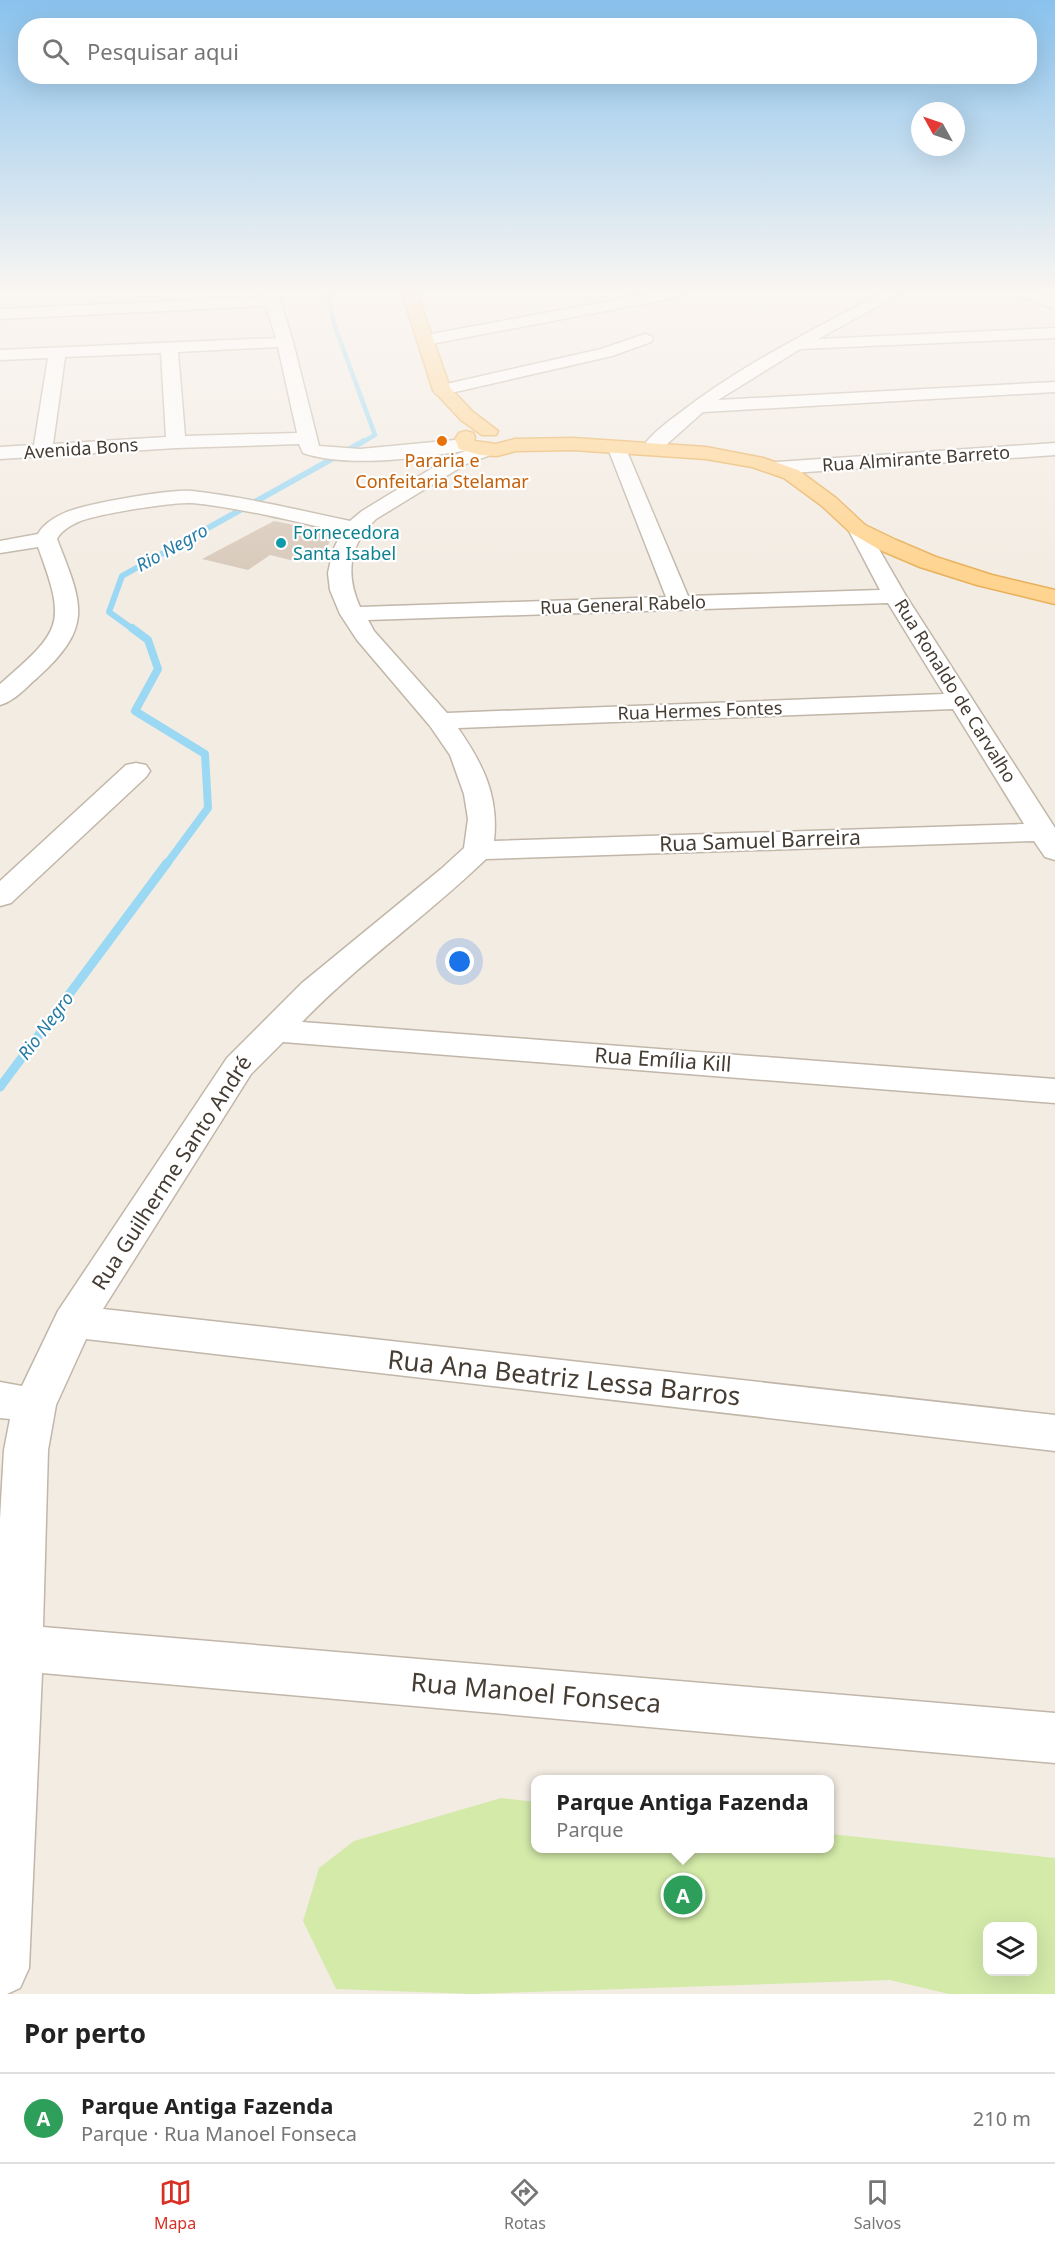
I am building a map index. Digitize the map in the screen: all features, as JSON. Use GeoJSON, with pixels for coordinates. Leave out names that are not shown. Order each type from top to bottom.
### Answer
{"type":"FeatureCollection","features":[{"type":"Feature","properties":{"kind":"main road"},"geometry":{"type":"LineString","coordinates":[[443,386],[447,410],[469,448]]}},
{"type":"Feature","properties":{"kind":"main road"},"geometry":{"type":"LineString","coordinates":[[446,395],[467,416],[489,431],[515,440]]}},
{"type":"Feature","properties":{"kind":"main road"},"geometry":{"type":"LineString","coordinates":[[469,448],[489,431]]}},
{"type":"Feature","properties":{"kind":"main road"},"geometry":{"type":"LineString","coordinates":[[469,448],[515,440],[616,446],[734,457],[777,468],[812,488],[858,529],[888,545],[928,562],[985,580],[1055,597]]}},
{"type":"Feature","properties":{"kind":"street"},"geometry":{"type":"LineString","coordinates":[[43,451],[52,386]]}},
{"type":"Feature","properties":{"kind":"street"},"geometry":{"type":"LineString","coordinates":[[172,386],[176,442]]}},
{"type":"Feature","properties":{"kind":"street"},"geometry":{"type":"LineString","coordinates":[[295,386],[306,438],[310,449],[315,452],[331,454],[469,448]]}},
{"type":"Feature","properties":{"kind":"street"},"geometry":{"type":"LineString","coordinates":[[446,395],[480,386]]}},
{"type":"Feature","properties":{"kind":"street"},"geometry":{"type":"LineString","coordinates":[[650,449],[677,422],[731,386]]}},
{"type":"Feature","properties":{"kind":"street"},"geometry":{"type":"LineString","coordinates":[[698,407],[1055,387]]}},
{"type":"Feature","properties":{"kind":"street","name":"Avenida Bons"},"geometry":{"type":"LineString","coordinates":[[0,453],[176,442],[306,438]]}},
{"type":"Feature","properties":{"kind":"street"},"geometry":{"type":"LineString","coordinates":[[616,446],[680,603]]}},
{"type":"Feature","properties":{"kind":"street"},"geometry":{"type":"LineString","coordinates":[[469,448],[386,503],[354,528],[344,550],[339,573],[341,590],[352,615],[365,635],[440,720],[463,755],[478,794],[482,819],[478,850]]}},
{"type":"Feature","properties":{"kind":"street","name":"Rua Almirante Barreto"},"geometry":{"type":"LineString","coordinates":[[777,468],[1055,450]]}},
{"type":"Feature","properties":{"kind":"street"},"geometry":{"type":"LineString","coordinates":[[0,697],[47,653],[66,630],[69,605],[46,539],[49,532],[70,518],[107,508],[189,497],[259,508],[354,528]]}},
{"type":"Feature","properties":{"kind":"street","name":"Rua Ronaldo de Carvalho"},"geometry":{"type":"LineString","coordinates":[[858,529],[895,596],[1049,842]]}},
{"type":"Feature","properties":{"kind":"street"},"geometry":{"type":"LineString","coordinates":[[0,547],[46,539]]}},
{"type":"Feature","properties":{"kind":"street","name":"Rua General Rabelo"},"geometry":{"type":"LineString","coordinates":[[352,615],[895,596]]}},
{"type":"Feature","properties":{"kind":"street","name":"Rua Hermes Fontes"},"geometry":{"type":"LineString","coordinates":[[440,720],[961,701]]}},
{"type":"Feature","properties":{"kind":"street"},"geometry":{"type":"LineString","coordinates":[[0,897],[135,771]]}},
{"type":"Feature","properties":{"kind":"street","name":"Rua Samuel Barreira"},"geometry":{"type":"LineString","coordinates":[[478,850],[1049,842]]}},
{"type":"Feature","properties":{"kind":"street","name":"Rua Guilherme Santo André"},"geometry":{"type":"LineString","coordinates":[[0,1968],[14,1773],[26,1450],[17,1402],[74,1322],[239,1066],[314,990],[452,875],[478,850]]}},
{"type":"Feature","properties":{"kind":"street","name":"Rua Emília Kill"},"geometry":{"type":"LineString","coordinates":[[272,1030],[1055,1091]]}},
{"type":"Feature","properties":{"kind":"street","name":"Rua Ana Beatriz Lessa Barros"},"geometry":{"type":"LineString","coordinates":[[74,1322],[1055,1433]]}},
{"type":"Feature","properties":{"kind":"street","name":"Rua Manoel Fonseca"},"geometry":{"type":"LineString","coordinates":[[17,1648],[1055,1738]]}},
{"type":"Feature","properties":{"kind":"green space"},"geometry":{"type":"Polygon","coordinates":[[[501,1798],[531,1801],[531,1853],[834,1853],[834,1834],[1055,1858],[1055,1994],[949,1994],[890,1980],[472,1994],[336,1989],[303,1921],[319,1868],[354,1841],[501,1798]]]}},
{"type":"Feature","properties":{"kind":"building","name":"Fornecedora Santa Isabel"},"geometry":{"type":"Polygon","coordinates":[[[274,521],[336,533],[321,555],[290,560],[270,555],[248,570],[202,559],[274,521]]]}},
{"type":"Feature","properties":{"kind":"waterway","name":"Rio Negro"},"geometry":{"type":"LineString","coordinates":[[357,386],[375,435],[361,443]]}},
{"type":"Feature","properties":{"kind":"waterway","name":"Rio Negro"},"geometry":{"type":"LineString","coordinates":[[134,630],[109,612],[122,576],[364,441]]}},
{"type":"Feature","properties":{"kind":"waterway","name":"Rio Negro"},"geometry":{"type":"LineString","coordinates":[[132,628],[148,640],[158,669],[135,711],[205,754],[208,808],[166,865]]}},
{"type":"Feature","properties":{"kind":"waterway","name":"Rio Negro"},"geometry":{"type":"LineString","coordinates":[[0,1087],[167,863]]}},
{"type":"Feature","properties":{"kind":"place","name":"Pararia e Confeitaria Stelamar"},"geometry":{"type":"Point","coordinates":[442,441]}},
{"type":"Feature","properties":{"kind":"place","name":"Fornecedora Santa Isabel"},"geometry":{"type":"Point","coordinates":[281,543]}},
{"type":"Feature","properties":{"kind":"place","name":"Parque Antiga Fazenda"},"geometry":{"type":"Point","coordinates":[683,1895]}}]}
